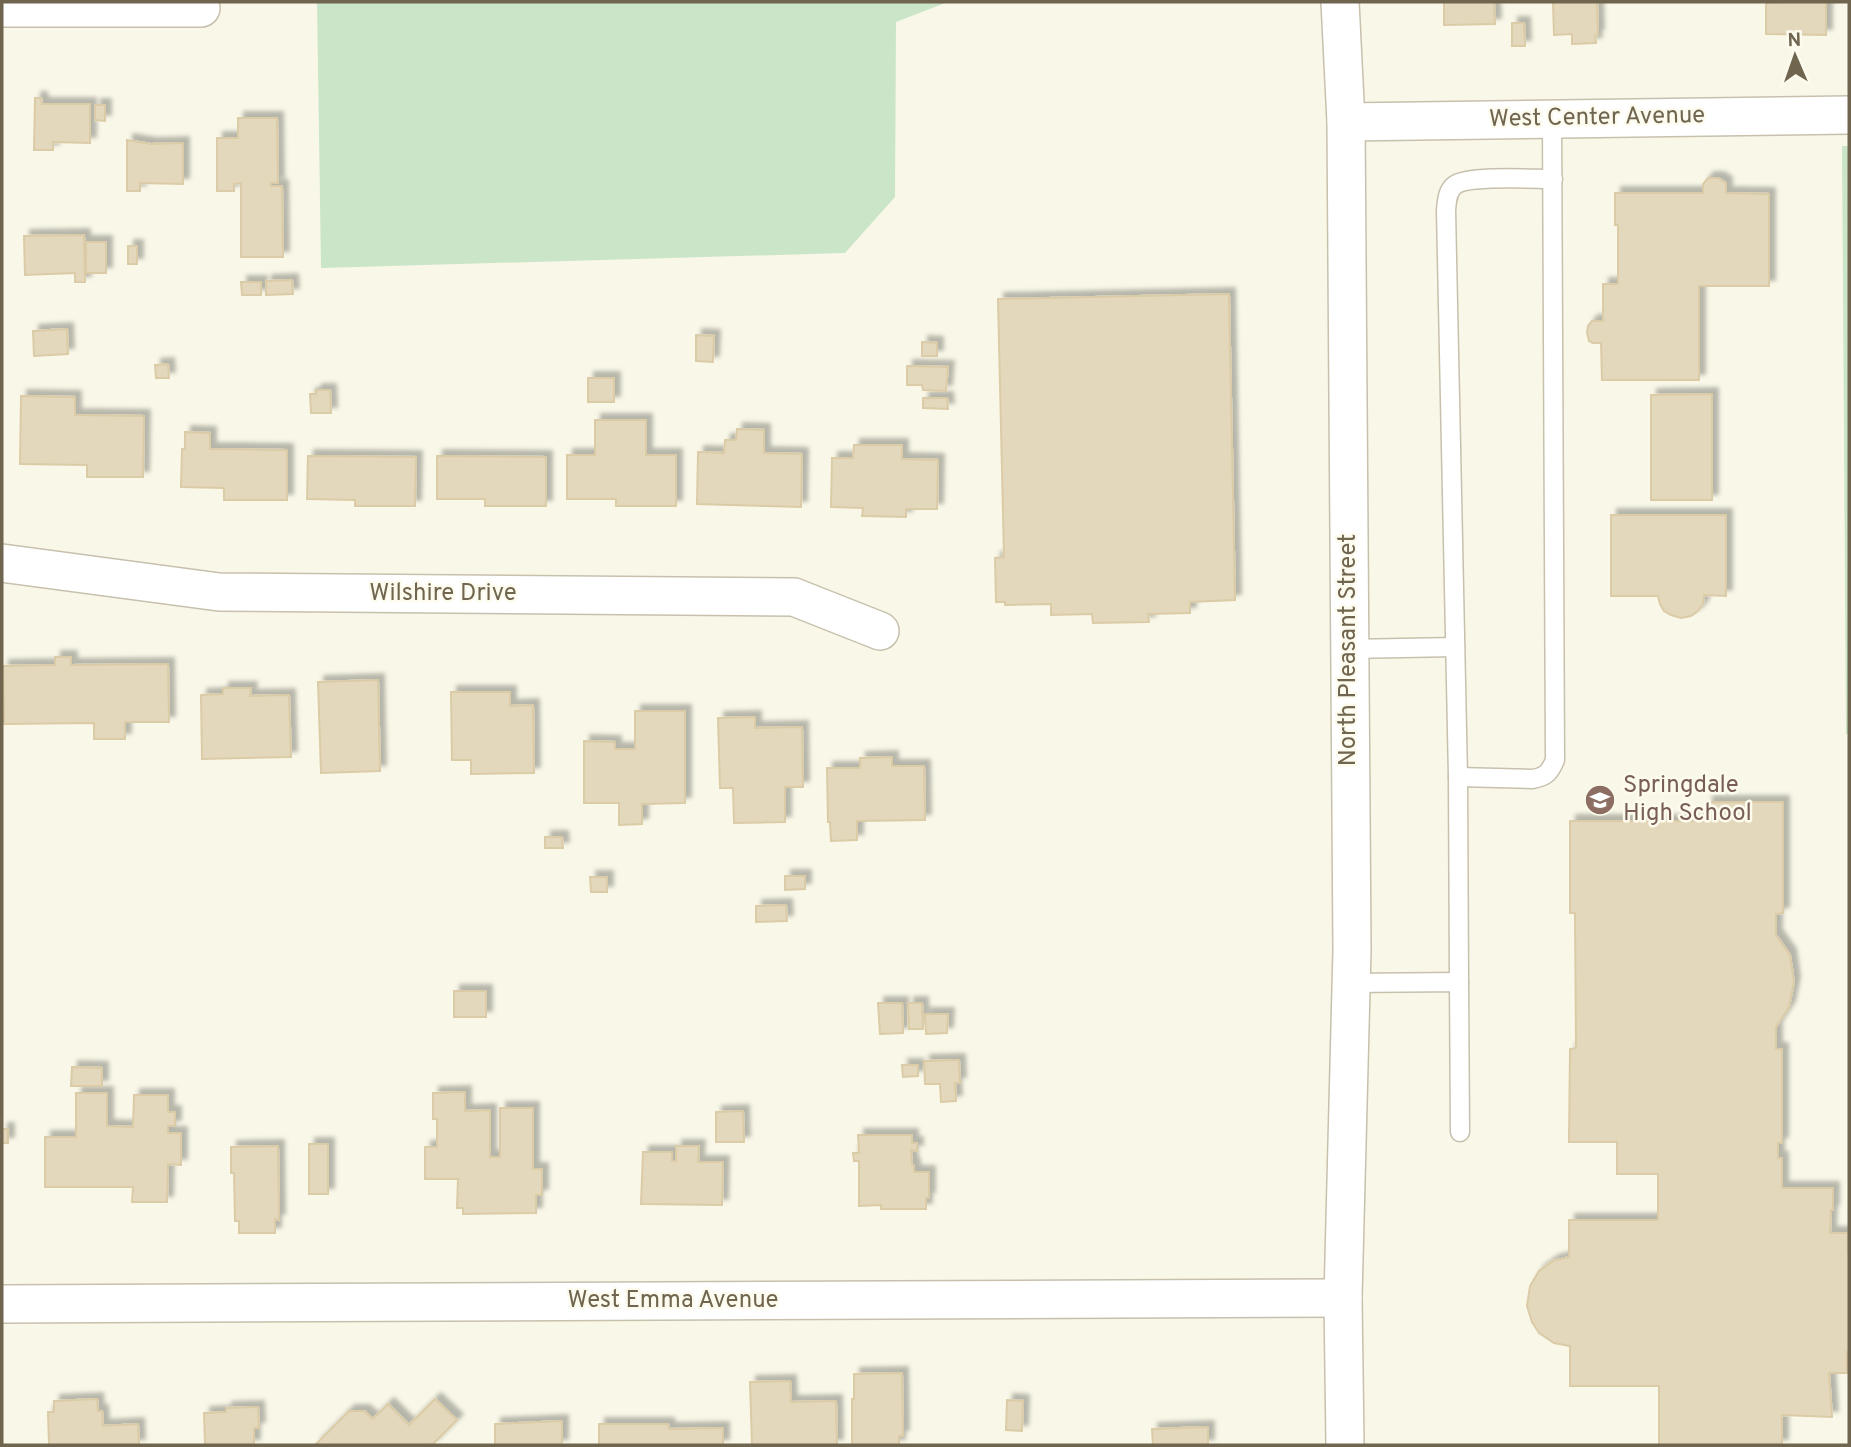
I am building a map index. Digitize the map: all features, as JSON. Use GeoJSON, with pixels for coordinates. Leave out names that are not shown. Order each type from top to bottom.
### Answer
{"type":"FeatureCollection","features":[{"type":"Feature","properties":{"kind":"street","name":"North Pleasant Street"},"geometry":{"type":"LineString","coordinates":[[1340,2],[1346,122],[1349,649],[1350,982],[1343,1298],[1345,1445]]}},
{"type":"Feature","properties":{"kind":"street"},"geometry":{"type":"LineString","coordinates":[[2,8],[201,8]]}},
{"type":"Feature","properties":{"kind":"street","name":"West Center Avenue"},"geometry":{"type":"LineString","coordinates":[[1346,122],[1849,115]]}},
{"type":"Feature","properties":{"kind":"street","name":"Wilshire Drive"},"geometry":{"type":"LineString","coordinates":[[2,563],[219,592],[794,597],[880,631]]}},
{"type":"Feature","properties":{"kind":"street","name":"West Emma Avenue"},"geometry":{"type":"LineString","coordinates":[[2,1304],[1343,1298]]}},
{"type":"Feature","properties":{"kind":"lane"},"geometry":{"type":"LineString","coordinates":[[1458,777],[1541,778],[1550,772],[1555,760],[1552,119]]}},
{"type":"Feature","properties":{"kind":"lane"},"geometry":{"type":"LineString","coordinates":[[1460,1132],[1458,777],[1447,195],[1455,185],[1470,180],[1553,179]]}},
{"type":"Feature","properties":{"kind":"lane"},"geometry":{"type":"LineString","coordinates":[[1349,649],[1455,647]]}},
{"type":"Feature","properties":{"kind":"lane"},"geometry":{"type":"LineString","coordinates":[[1350,982],[1459,982]]}},
{"type":"Feature","properties":{"kind":"green space"},"geometry":{"type":"Polygon","coordinates":[[[317,2],[948,2],[896,22],[895,197],[845,253],[321,268],[317,2]]]}},
{"type":"Feature","properties":{"kind":"green space"},"geometry":{"type":"Polygon","coordinates":[[[1842,146],[1849,146],[1849,734],[1846,734],[1842,146]]]}},
{"type":"Feature","properties":{"kind":"building"},"geometry":{"type":"Polygon","coordinates":[[[1444,2],[1494,2],[1495,24],[1444,25],[1444,2]]]}},
{"type":"Feature","properties":{"kind":"building"},"geometry":{"type":"Polygon","coordinates":[[[1553,2],[1597,2],[1596,43],[1572,44],[1572,34],[1554,35],[1553,2]]]}},
{"type":"Feature","properties":{"kind":"building"},"geometry":{"type":"Polygon","coordinates":[[[1826,2],[1826,35],[1766,34],[1766,3],[1826,2]]]}},
{"type":"Feature","properties":{"kind":"building"},"geometry":{"type":"Polygon","coordinates":[[[1512,23],[1524,23],[1525,46],[1512,46],[1512,23]]]}},
{"type":"Feature","properties":{"kind":"building"},"geometry":{"type":"Polygon","coordinates":[[[35,98],[41,98],[42,104],[90,104],[90,143],[53,142],[53,150],[34,150],[35,98]]]}},
{"type":"Feature","properties":{"kind":"building"},"geometry":{"type":"Polygon","coordinates":[[[95,105],[105,105],[105,121],[95,120],[95,105]]]}},
{"type":"Feature","properties":{"kind":"building"},"geometry":{"type":"Polygon","coordinates":[[[238,118],[277,118],[278,183],[271,183],[271,186],[282,186],[283,257],[241,257],[241,183],[234,184],[234,191],[217,191],[217,138],[238,138],[238,118]]]}},
{"type":"Feature","properties":{"kind":"building"},"geometry":{"type":"Polygon","coordinates":[[[127,140],[151,144],[183,143],[183,184],[140,183],[140,191],[127,191],[127,140]]]}},
{"type":"Feature","properties":{"kind":"building"},"geometry":{"type":"Polygon","coordinates":[[[1708,178],[1718,178],[1726,183],[1726,193],[1769,194],[1769,286],[1699,286],[1699,380],[1602,380],[1601,343],[1589,341],[1587,332],[1592,321],[1603,321],[1603,284],[1618,284],[1615,193],[1703,193],[1703,184],[1708,178]]]}},
{"type":"Feature","properties":{"kind":"building"},"geometry":{"type":"Polygon","coordinates":[[[84,235],[85,282],[75,282],[75,273],[25,275],[24,236],[84,235]]]}},
{"type":"Feature","properties":{"kind":"building"},"geometry":{"type":"Polygon","coordinates":[[[86,242],[106,242],[106,273],[86,273],[86,242]]]}},
{"type":"Feature","properties":{"kind":"building"},"geometry":{"type":"Polygon","coordinates":[[[128,246],[137,246],[137,264],[128,264],[128,246]]]}},
{"type":"Feature","properties":{"kind":"building"},"geometry":{"type":"Polygon","coordinates":[[[292,280],[293,294],[266,295],[266,281],[292,280]]]}},
{"type":"Feature","properties":{"kind":"building"},"geometry":{"type":"Polygon","coordinates":[[[241,282],[261,282],[261,295],[242,295],[241,282]]]}},
{"type":"Feature","properties":{"kind":"building"},"geometry":{"type":"Polygon","coordinates":[[[1229,294],[1235,600],[1190,602],[1190,613],[1148,614],[1149,622],[1093,623],[1092,614],[1051,615],[1051,604],[1005,605],[1005,602],[996,602],[995,558],[1004,557],[998,299],[1229,294]]]}},
{"type":"Feature","properties":{"kind":"building"},"geometry":{"type":"Polygon","coordinates":[[[67,329],[68,354],[34,356],[33,331],[67,329]]]}},
{"type":"Feature","properties":{"kind":"building"},"geometry":{"type":"Polygon","coordinates":[[[696,335],[714,336],[713,362],[696,361],[696,335]]]}},
{"type":"Feature","properties":{"kind":"building"},"geometry":{"type":"Polygon","coordinates":[[[922,342],[937,343],[937,356],[922,356],[922,342]]]}},
{"type":"Feature","properties":{"kind":"building"},"geometry":{"type":"Polygon","coordinates":[[[168,364],[169,378],[156,378],[155,365],[168,364]]]}},
{"type":"Feature","properties":{"kind":"building"},"geometry":{"type":"Polygon","coordinates":[[[907,366],[948,367],[946,391],[923,390],[922,385],[907,385],[907,366]]]}},
{"type":"Feature","properties":{"kind":"building"},"geometry":{"type":"Polygon","coordinates":[[[588,378],[614,378],[614,402],[588,402],[588,378]]]}},
{"type":"Feature","properties":{"kind":"building"},"geometry":{"type":"Polygon","coordinates":[[[316,390],[330,390],[331,413],[311,413],[310,394],[316,394],[316,390]]]}},
{"type":"Feature","properties":{"kind":"building"},"geometry":{"type":"Polygon","coordinates":[[[1712,394],[1712,500],[1651,500],[1651,395],[1712,394]]]}},
{"type":"Feature","properties":{"kind":"building"},"geometry":{"type":"Polygon","coordinates":[[[21,396],[75,397],[75,415],[144,416],[143,477],[87,477],[87,465],[20,464],[21,396]]]}},
{"type":"Feature","properties":{"kind":"building"},"geometry":{"type":"Polygon","coordinates":[[[923,398],[947,398],[948,409],[923,408],[923,398]]]}},
{"type":"Feature","properties":{"kind":"building"},"geometry":{"type":"Polygon","coordinates":[[[595,420],[646,420],[646,455],[676,455],[676,506],[616,506],[616,499],[567,499],[567,455],[595,455],[595,420]]]}},
{"type":"Feature","properties":{"kind":"building"},"geometry":{"type":"Polygon","coordinates":[[[737,429],[764,430],[764,453],[802,454],[801,507],[697,504],[698,452],[724,453],[725,440],[736,440],[737,429]]]}},
{"type":"Feature","properties":{"kind":"building"},"geometry":{"type":"Polygon","coordinates":[[[185,432],[210,433],[210,449],[287,450],[287,500],[224,500],[224,488],[181,487],[185,432]]]}},
{"type":"Feature","properties":{"kind":"building"},"geometry":{"type":"Polygon","coordinates":[[[854,445],[902,445],[902,459],[938,460],[937,509],[906,509],[906,517],[862,516],[863,508],[831,507],[832,458],[853,458],[854,445]]]}},
{"type":"Feature","properties":{"kind":"building"},"geometry":{"type":"Polygon","coordinates":[[[308,456],[416,457],[415,506],[355,506],[355,500],[307,499],[308,456]]]}},
{"type":"Feature","properties":{"kind":"building"},"geometry":{"type":"Polygon","coordinates":[[[437,456],[546,457],[546,506],[485,506],[485,499],[437,499],[437,456]]]}},
{"type":"Feature","properties":{"kind":"building"},"geometry":{"type":"Polygon","coordinates":[[[1611,515],[1726,515],[1726,596],[1704,595],[1703,604],[1698,611],[1681,618],[1664,611],[1658,596],[1611,596],[1611,515]]]}},
{"type":"Feature","properties":{"kind":"building"},"geometry":{"type":"Polygon","coordinates":[[[55,657],[71,657],[71,665],[168,664],[169,722],[125,722],[125,739],[94,739],[94,723],[4,724],[3,666],[55,665],[55,657]]]}},
{"type":"Feature","properties":{"kind":"building"},"geometry":{"type":"Polygon","coordinates":[[[378,680],[380,771],[321,773],[318,682],[378,680]]]}},
{"type":"Feature","properties":{"kind":"building"},"geometry":{"type":"Polygon","coordinates":[[[223,688],[251,688],[250,696],[289,695],[291,757],[202,759],[201,695],[223,694],[223,688]]]}},
{"type":"Feature","properties":{"kind":"building"},"geometry":{"type":"Polygon","coordinates":[[[451,692],[510,692],[510,706],[533,705],[534,773],[471,774],[471,760],[452,760],[451,692]]]}},
{"type":"Feature","properties":{"kind":"building"},"geometry":{"type":"Polygon","coordinates":[[[635,711],[685,711],[685,803],[642,804],[642,824],[619,825],[619,803],[584,803],[584,741],[615,742],[615,749],[635,749],[635,711]]]}},
{"type":"Feature","properties":{"kind":"building"},"geometry":{"type":"Polygon","coordinates":[[[755,717],[755,728],[802,727],[803,787],[785,787],[785,822],[734,823],[733,788],[720,788],[718,718],[755,717]]]}},
{"type":"Feature","properties":{"kind":"building"},"geometry":{"type":"Polygon","coordinates":[[[892,757],[892,766],[924,766],[925,820],[857,821],[857,840],[831,841],[827,768],[860,768],[860,758],[892,757]]]}},
{"type":"Feature","properties":{"kind":"building"},"geometry":{"type":"Polygon","coordinates":[[[1707,802],[1783,802],[1783,913],[1776,914],[1776,935],[1790,955],[1794,982],[1789,1007],[1776,1027],[1776,1049],[1782,1049],[1782,1143],[1778,1143],[1778,1158],[1782,1158],[1782,1188],[1833,1188],[1830,1233],[1848,1233],[1847,1373],[1829,1373],[1832,1417],[1782,1415],[1782,1445],[1659,1445],[1659,1386],[1570,1386],[1570,1346],[1554,1343],[1539,1333],[1527,1306],[1530,1286],[1539,1271],[1553,1261],[1569,1257],[1569,1220],[1658,1220],[1658,1174],[1617,1174],[1617,1142],[1569,1142],[1570,1049],[1576,1048],[1575,913],[1570,913],[1570,821],[1707,821],[1707,802]]]}},
{"type":"Feature","properties":{"kind":"building"},"geometry":{"type":"Polygon","coordinates":[[[545,837],[562,837],[563,848],[545,848],[545,837]]]}},
{"type":"Feature","properties":{"kind":"building"},"geometry":{"type":"Polygon","coordinates":[[[785,876],[805,876],[805,889],[785,890],[785,876]]]}},
{"type":"Feature","properties":{"kind":"building"},"geometry":{"type":"Polygon","coordinates":[[[590,877],[607,877],[607,892],[591,892],[590,877]]]}},
{"type":"Feature","properties":{"kind":"building"},"geometry":{"type":"Polygon","coordinates":[[[786,905],[787,921],[756,922],[756,906],[786,905]]]}},
{"type":"Feature","properties":{"kind":"building"},"geometry":{"type":"Polygon","coordinates":[[[454,991],[486,991],[486,1017],[454,1017],[454,991]]]}},
{"type":"Feature","properties":{"kind":"building"},"geometry":{"type":"Polygon","coordinates":[[[878,1003],[902,1003],[903,1033],[880,1034],[878,1003]]]}},
{"type":"Feature","properties":{"kind":"building"},"geometry":{"type":"Polygon","coordinates":[[[908,1003],[922,1003],[923,1029],[909,1029],[908,1003]]]}},
{"type":"Feature","properties":{"kind":"building"},"geometry":{"type":"Polygon","coordinates":[[[925,1014],[948,1014],[947,1033],[926,1034],[925,1014]]]}},
{"type":"Feature","properties":{"kind":"building"},"geometry":{"type":"Polygon","coordinates":[[[959,1060],[960,1083],[955,1083],[956,1101],[941,1102],[940,1084],[925,1084],[924,1061],[959,1060]]]}},
{"type":"Feature","properties":{"kind":"building"},"geometry":{"type":"Polygon","coordinates":[[[902,1065],[918,1065],[918,1076],[903,1077],[902,1065]]]}},
{"type":"Feature","properties":{"kind":"building"},"geometry":{"type":"Polygon","coordinates":[[[72,1067],[102,1068],[102,1086],[71,1086],[72,1067]]]}},
{"type":"Feature","properties":{"kind":"building"},"geometry":{"type":"Polygon","coordinates":[[[465,1092],[465,1111],[490,1110],[490,1157],[500,1157],[500,1108],[533,1108],[533,1169],[542,1169],[542,1195],[536,1195],[536,1213],[463,1214],[463,1208],[457,1208],[458,1179],[425,1179],[425,1147],[437,1147],[433,1093],[465,1092]]]}},
{"type":"Feature","properties":{"kind":"building"},"geometry":{"type":"Polygon","coordinates":[[[76,1093],[107,1093],[107,1126],[133,1127],[134,1095],[168,1095],[168,1112],[175,1112],[175,1126],[168,1126],[168,1133],[181,1133],[181,1165],[168,1164],[167,1202],[132,1202],[133,1187],[45,1187],[45,1137],[76,1137],[76,1093]]]}},
{"type":"Feature","properties":{"kind":"building"},"geometry":{"type":"Polygon","coordinates":[[[743,1111],[744,1142],[716,1142],[716,1112],[743,1111]]]}},
{"type":"Feature","properties":{"kind":"building"},"geometry":{"type":"Polygon","coordinates":[[[2,1129],[8,1129],[8,1143],[2,1143],[2,1129]]]}},
{"type":"Feature","properties":{"kind":"building"},"geometry":{"type":"Polygon","coordinates":[[[858,1135],[912,1135],[912,1143],[917,1143],[917,1151],[911,1150],[914,1172],[929,1172],[929,1198],[926,1198],[926,1209],[859,1206],[859,1161],[854,1161],[853,1153],[859,1153],[858,1135]]]}},
{"type":"Feature","properties":{"kind":"building"},"geometry":{"type":"Polygon","coordinates":[[[309,1144],[328,1144],[328,1194],[309,1194],[309,1144]]]}},
{"type":"Feature","properties":{"kind":"building"},"geometry":{"type":"Polygon","coordinates":[[[278,1146],[279,1220],[275,1219],[275,1233],[239,1233],[239,1221],[235,1221],[231,1147],[278,1146]]]}},
{"type":"Feature","properties":{"kind":"building"},"geometry":{"type":"Polygon","coordinates":[[[676,1146],[699,1146],[698,1162],[723,1162],[722,1205],[641,1204],[643,1152],[672,1152],[672,1161],[676,1161],[676,1146]]]}},
{"type":"Feature","properties":{"kind":"building"},"geometry":{"type":"Polygon","coordinates":[[[902,1373],[903,1436],[899,1436],[899,1445],[852,1445],[854,1374],[902,1373]]]}},
{"type":"Feature","properties":{"kind":"building"},"geometry":{"type":"Polygon","coordinates":[[[790,1381],[791,1402],[836,1401],[837,1445],[752,1445],[750,1382],[790,1381]]]}},
{"type":"Feature","properties":{"kind":"building"},"geometry":{"type":"Polygon","coordinates":[[[97,1399],[98,1411],[102,1411],[103,1426],[138,1424],[139,1445],[49,1445],[48,1412],[54,1412],[54,1401],[97,1399]]]}},
{"type":"Feature","properties":{"kind":"building"},"geometry":{"type":"Polygon","coordinates":[[[435,1399],[457,1420],[432,1445],[315,1445],[349,1411],[364,1411],[373,1419],[388,1404],[409,1425],[435,1399]]]}},
{"type":"Feature","properties":{"kind":"building"},"geometry":{"type":"Polygon","coordinates":[[[1007,1400],[1023,1401],[1022,1431],[1006,1430],[1007,1400]]]}},
{"type":"Feature","properties":{"kind":"building"},"geometry":{"type":"Polygon","coordinates":[[[258,1407],[259,1428],[254,1428],[254,1445],[205,1445],[204,1413],[226,1412],[226,1408],[258,1407]]]}},
{"type":"Feature","properties":{"kind":"building"},"geometry":{"type":"Polygon","coordinates":[[[562,1421],[562,1445],[495,1445],[495,1424],[562,1421]]]}},
{"type":"Feature","properties":{"kind":"building"},"geometry":{"type":"Polygon","coordinates":[[[599,1424],[668,1424],[669,1429],[723,1428],[723,1445],[599,1445],[599,1424]]]}},
{"type":"Feature","properties":{"kind":"building"},"geometry":{"type":"Polygon","coordinates":[[[1208,1427],[1208,1445],[1153,1445],[1152,1429],[1208,1427]]]}},
{"type":"Feature","properties":{"kind":"place","name":"Springdale High School"},"geometry":{"type":"Point","coordinates":[1600,800]}}]}
